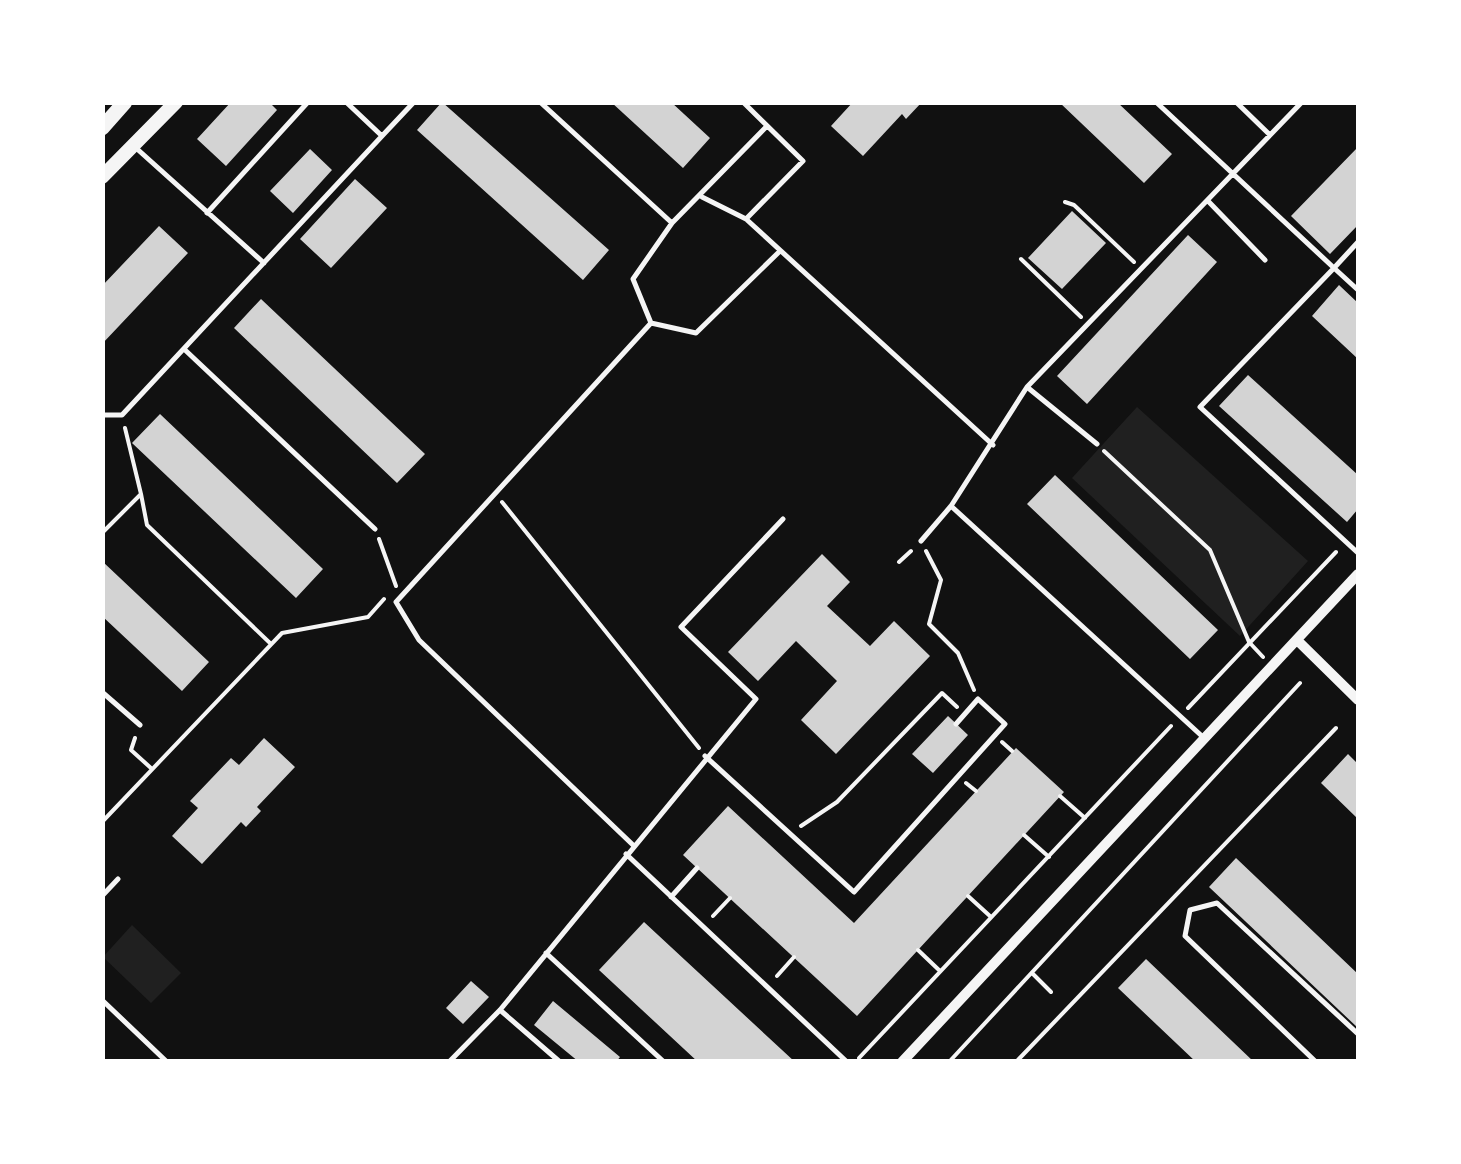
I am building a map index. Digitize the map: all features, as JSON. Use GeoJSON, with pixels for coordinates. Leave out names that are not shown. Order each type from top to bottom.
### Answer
{"type":"FeatureCollection","features":[{"type":"Feature","properties":{"kind":"main road"},"geometry":{"type":"LineString","coordinates":[[102,128],[126,102]]}},
{"type":"Feature","properties":{"kind":"main road"},"geometry":{"type":"LineString","coordinates":[[102,177],[136,148],[176,102]]}},
{"type":"Feature","properties":{"kind":"street"},"geometry":{"type":"LineString","coordinates":[[902,1062],[1358,574]]}},
{"type":"Feature","properties":{"kind":"street"},"geometry":{"type":"LineString","coordinates":[[1296,640],[1358,700]]}},
{"type":"Feature","properties":{"kind":"lane"},"geometry":{"type":"LineString","coordinates":[[208,212],[308,102]]}},
{"type":"Feature","properties":{"kind":"lane"},"geometry":{"type":"LineString","coordinates":[[346,102],[382,136]]}},
{"type":"Feature","properties":{"kind":"lane"},"geometry":{"type":"LineString","coordinates":[[102,415],[122,416],[414,102]]}},
{"type":"Feature","properties":{"kind":"lane"},"geometry":{"type":"LineString","coordinates":[[540,102],[672,223]]}},
{"type":"Feature","properties":{"kind":"lane"},"geometry":{"type":"LineString","coordinates":[[743,102],[803,161],[746,220]]}},
{"type":"Feature","properties":{"kind":"lane"},"geometry":{"type":"LineString","coordinates":[[1156,102],[1358,290]]}},
{"type":"Feature","properties":{"kind":"lane"},"geometry":{"type":"LineString","coordinates":[[1236,102],[1270,135]]}},
{"type":"Feature","properties":{"kind":"lane"},"geometry":{"type":"LineString","coordinates":[[921,541],[993,445],[1027,387],[1302,102]]}},
{"type":"Feature","properties":{"kind":"lane"},"geometry":{"type":"LineString","coordinates":[[651,323],[633,279],[672,223],[702,197],[767,126]]}},
{"type":"Feature","properties":{"kind":"lane"},"geometry":{"type":"LineString","coordinates":[[136,148],[264,263]]}},
{"type":"Feature","properties":{"kind":"lane"},"geometry":{"type":"LineString","coordinates":[[702,197],[746,220],[993,445]]}},
{"type":"Feature","properties":{"kind":"lane"},"geometry":{"type":"LineString","coordinates":[[1207,200],[1265,260]]}},
{"type":"Feature","properties":{"kind":"lane"},"geometry":{"type":"LineString","coordinates":[[1358,242],[1200,408],[1358,553]]}},
{"type":"Feature","properties":{"kind":"lane"},"geometry":{"type":"LineString","coordinates":[[651,323],[696,333],[780,251]]}},
{"type":"Feature","properties":{"kind":"lane"},"geometry":{"type":"LineString","coordinates":[[633,845],[419,640],[396,602],[651,323]]}},
{"type":"Feature","properties":{"kind":"lane"},"geometry":{"type":"LineString","coordinates":[[184,348],[375,529]]}},
{"type":"Feature","properties":{"kind":"lane"},"geometry":{"type":"LineString","coordinates":[[1027,387],[1097,444]]}},
{"type":"Feature","properties":{"kind":"lane"},"geometry":{"type":"LineString","coordinates":[[951,506],[1204,738]]}},
{"type":"Feature","properties":{"kind":"lane"},"geometry":{"type":"LineString","coordinates":[[449,1062],[500,1010],[705,756],[756,699],[680,627],[783,519]]}},
{"type":"Feature","properties":{"kind":"lane"},"geometry":{"type":"LineString","coordinates":[[102,692],[140,725]]}},
{"type":"Feature","properties":{"kind":"lane"},"geometry":{"type":"LineString","coordinates":[[705,756],[854,892],[1005,724],[978,699],[956,724]]}},
{"type":"Feature","properties":{"kind":"lane"},"geometry":{"type":"LineString","coordinates":[[626,854],[846,1062]]}},
{"type":"Feature","properties":{"kind":"lane"},"geometry":{"type":"LineString","coordinates":[[671,897],[698,868]]}},
{"type":"Feature","properties":{"kind":"lane"},"geometry":{"type":"LineString","coordinates":[[102,896],[118,879]]}},
{"type":"Feature","properties":{"kind":"lane"},"geometry":{"type":"LineString","coordinates":[[1316,1062],[1185,936],[1190,910],[1217,902],[1358,1034]]}},
{"type":"Feature","properties":{"kind":"lane"},"geometry":{"type":"LineString","coordinates":[[546,952],[664,1062]]}},
{"type":"Feature","properties":{"kind":"lane"},"geometry":{"type":"LineString","coordinates":[[102,1000],[167,1062]]}},
{"type":"Feature","properties":{"kind":"lane"},"geometry":{"type":"LineString","coordinates":[[500,1010],[560,1062]]}},
{"type":"Feature","properties":{"kind":"path"},"geometry":{"type":"LineString","coordinates":[[1064,202],[1074,204],[1141,268]]}},
{"type":"Feature","properties":{"kind":"path"},"geometry":{"type":"LineString","coordinates":[[1021,258],[1088,323]]}},
{"type":"Feature","properties":{"kind":"path"},"geometry":{"type":"LineString","coordinates":[[122,416],[146,525],[270,644]]}},
{"type":"Feature","properties":{"kind":"path"},"geometry":{"type":"LineString","coordinates":[[1097,444],[1210,550],[1249,642]]}},
{"type":"Feature","properties":{"kind":"path"},"geometry":{"type":"LineString","coordinates":[[495,493],[705,756]]}},
{"type":"Feature","properties":{"kind":"path"},"geometry":{"type":"LineString","coordinates":[[102,533],[107,534],[142,494]]}},
{"type":"Feature","properties":{"kind":"path"},"geometry":{"type":"LineString","coordinates":[[375,529],[396,586],[403,593]]}},
{"type":"Feature","properties":{"kind":"path"},"geometry":{"type":"LineString","coordinates":[[899,562],[921,541],[941,580],[928,624],[958,653],[978,699]]}},
{"type":"Feature","properties":{"kind":"path"},"geometry":{"type":"LineString","coordinates":[[856,1062],[1346,541]]}},
{"type":"Feature","properties":{"kind":"path"},"geometry":{"type":"LineString","coordinates":[[102,822],[282,633],[368,617],[409,572]]}},
{"type":"Feature","properties":{"kind":"path"},"geometry":{"type":"LineString","coordinates":[[949,1062],[1300,682]]}},
{"type":"Feature","properties":{"kind":"path"},"geometry":{"type":"LineString","coordinates":[[790,833],[837,802],[942,693],[964,714]]}},
{"type":"Feature","properties":{"kind":"path"},"geometry":{"type":"LineString","coordinates":[[1016,1062],[1336,728]]}},
{"type":"Feature","properties":{"kind":"path"},"geometry":{"type":"LineString","coordinates":[[131,750],[152,768]]}},
{"type":"Feature","properties":{"kind":"path"},"geometry":{"type":"LineString","coordinates":[[1060,796],[1085,818]]}},
{"type":"Feature","properties":{"kind":"path"},"geometry":{"type":"LineString","coordinates":[[1024,835],[1049,857]]}},
{"type":"Feature","properties":{"kind":"path"},"geometry":{"type":"LineString","coordinates":[[968,896],[992,918]]}},
{"type":"Feature","properties":{"kind":"path"},"geometry":{"type":"LineString","coordinates":[[703,926],[730,898]]}},
{"type":"Feature","properties":{"kind":"path"},"geometry":{"type":"LineString","coordinates":[[918,950],[940,972]]}},
{"type":"Feature","properties":{"kind":"path"},"geometry":{"type":"LineString","coordinates":[[767,987],[794,957]]}},
{"type":"Feature","properties":{"kind":"path"},"geometry":{"type":"LineString","coordinates":[[1032,972],[1051,992]]}},
{"type":"Feature","properties":{"kind":"shaded area"},"geometry":{"type":"Polygon","coordinates":[[[1137,407],[1308,561],[1240,636],[1072,478],[1137,407]]]}},
{"type":"Feature","properties":{"kind":"shaded area"},"geometry":{"type":"Polygon","coordinates":[[[132,925],[181,973],[151,1003],[103,957],[132,925]]]}},
{"type":"Feature","properties":{"kind":"building"},"geometry":{"type":"Polygon","coordinates":[[[231,102],[269,102],[277,110],[226,166],[197,139],[231,102]]]}},
{"type":"Feature","properties":{"kind":"building"},"geometry":{"type":"Polygon","coordinates":[[[442,102],[609,250],[583,280],[417,130],[442,102]]]}},
{"type":"Feature","properties":{"kind":"building"},"geometry":{"type":"Polygon","coordinates":[[[611,102],[671,102],[710,138],[683,168],[611,102]]]}},
{"type":"Feature","properties":{"kind":"building"},"geometry":{"type":"Polygon","coordinates":[[[853,102],[922,102],[906,119],[902,114],[863,156],[831,126],[853,102]]]}},
{"type":"Feature","properties":{"kind":"building"},"geometry":{"type":"Polygon","coordinates":[[[1059,102],[1117,102],[1172,154],[1144,183],[1059,102]]]}},
{"type":"Feature","properties":{"kind":"building"},"geometry":{"type":"Polygon","coordinates":[[[1358,147],[1358,225],[1330,254],[1291,216],[1358,147]]]}},
{"type":"Feature","properties":{"kind":"building"},"geometry":{"type":"Polygon","coordinates":[[[310,149],[332,170],[293,213],[270,191],[310,149]]]}},
{"type":"Feature","properties":{"kind":"building"},"geometry":{"type":"Polygon","coordinates":[[[355,179],[387,208],[331,268],[300,239],[355,179]]]}},
{"type":"Feature","properties":{"kind":"building"},"geometry":{"type":"Polygon","coordinates":[[[1072,211],[1106,243],[1062,289],[1028,258],[1072,211]]]}},
{"type":"Feature","properties":{"kind":"building"},"geometry":{"type":"Polygon","coordinates":[[[159,226],[188,253],[102,344],[102,286],[159,226]]]}},
{"type":"Feature","properties":{"kind":"building"},"geometry":{"type":"Polygon","coordinates":[[[1188,235],[1217,262],[1087,404],[1057,376],[1188,235]]]}},
{"type":"Feature","properties":{"kind":"building"},"geometry":{"type":"Polygon","coordinates":[[[1339,285],[1358,303],[1358,359],[1312,316],[1339,285]]]}},
{"type":"Feature","properties":{"kind":"building"},"geometry":{"type":"Polygon","coordinates":[[[261,299],[425,454],[397,483],[234,328],[261,299]]]}},
{"type":"Feature","properties":{"kind":"building"},"geometry":{"type":"Polygon","coordinates":[[[1248,375],[1358,475],[1358,509],[1347,522],[1219,406],[1248,375]]]}},
{"type":"Feature","properties":{"kind":"building"},"geometry":{"type":"Polygon","coordinates":[[[160,414],[323,569],[296,598],[132,443],[160,414]]]}},
{"type":"Feature","properties":{"kind":"building"},"geometry":{"type":"Polygon","coordinates":[[[1055,475],[1218,630],[1190,659],[1027,504],[1055,475]]]}},
{"type":"Feature","properties":{"kind":"building"},"geometry":{"type":"Polygon","coordinates":[[[822,554],[850,582],[827,606],[870,646],[894,621],[930,656],[836,754],[801,720],[837,681],[796,641],[758,681],[728,652],[822,554]]]}},
{"type":"Feature","properties":{"kind":"building"},"geometry":{"type":"Polygon","coordinates":[[[102,561],[209,662],[182,691],[102,616],[102,561]]]}},
{"type":"Feature","properties":{"kind":"building"},"geometry":{"type":"Polygon","coordinates":[[[948,716],[968,735],[933,773],[912,754],[948,716]]]}},
{"type":"Feature","properties":{"kind":"building"},"geometry":{"type":"Polygon","coordinates":[[[264,738],[295,767],[257,807],[261,811],[246,827],[241,822],[202,864],[172,836],[198,808],[190,801],[231,758],[239,765],[264,738]]]}},
{"type":"Feature","properties":{"kind":"building"},"geometry":{"type":"Polygon","coordinates":[[[1016,748],[1064,792],[857,1016],[683,855],[728,806],[854,923],[1016,748]]]}},
{"type":"Feature","properties":{"kind":"building"},"geometry":{"type":"Polygon","coordinates":[[[1348,754],[1358,764],[1358,819],[1321,783],[1348,754]]]}},
{"type":"Feature","properties":{"kind":"building"},"geometry":{"type":"Polygon","coordinates":[[[1236,858],[1358,974],[1358,1028],[1209,887],[1236,858]]]}},
{"type":"Feature","properties":{"kind":"building"},"geometry":{"type":"Polygon","coordinates":[[[644,922],[795,1062],[698,1062],[599,970],[644,922]]]}},
{"type":"Feature","properties":{"kind":"building"},"geometry":{"type":"Polygon","coordinates":[[[1146,959],[1254,1062],[1196,1062],[1118,988],[1146,959]]]}},
{"type":"Feature","properties":{"kind":"building"},"geometry":{"type":"Polygon","coordinates":[[[471,981],[489,997],[463,1024],[446,1008],[471,981]]]}},
{"type":"Feature","properties":{"kind":"building"},"geometry":{"type":"Polygon","coordinates":[[[553,1001],[620,1057],[616,1062],[579,1062],[534,1025],[553,1001]]]}}]}
